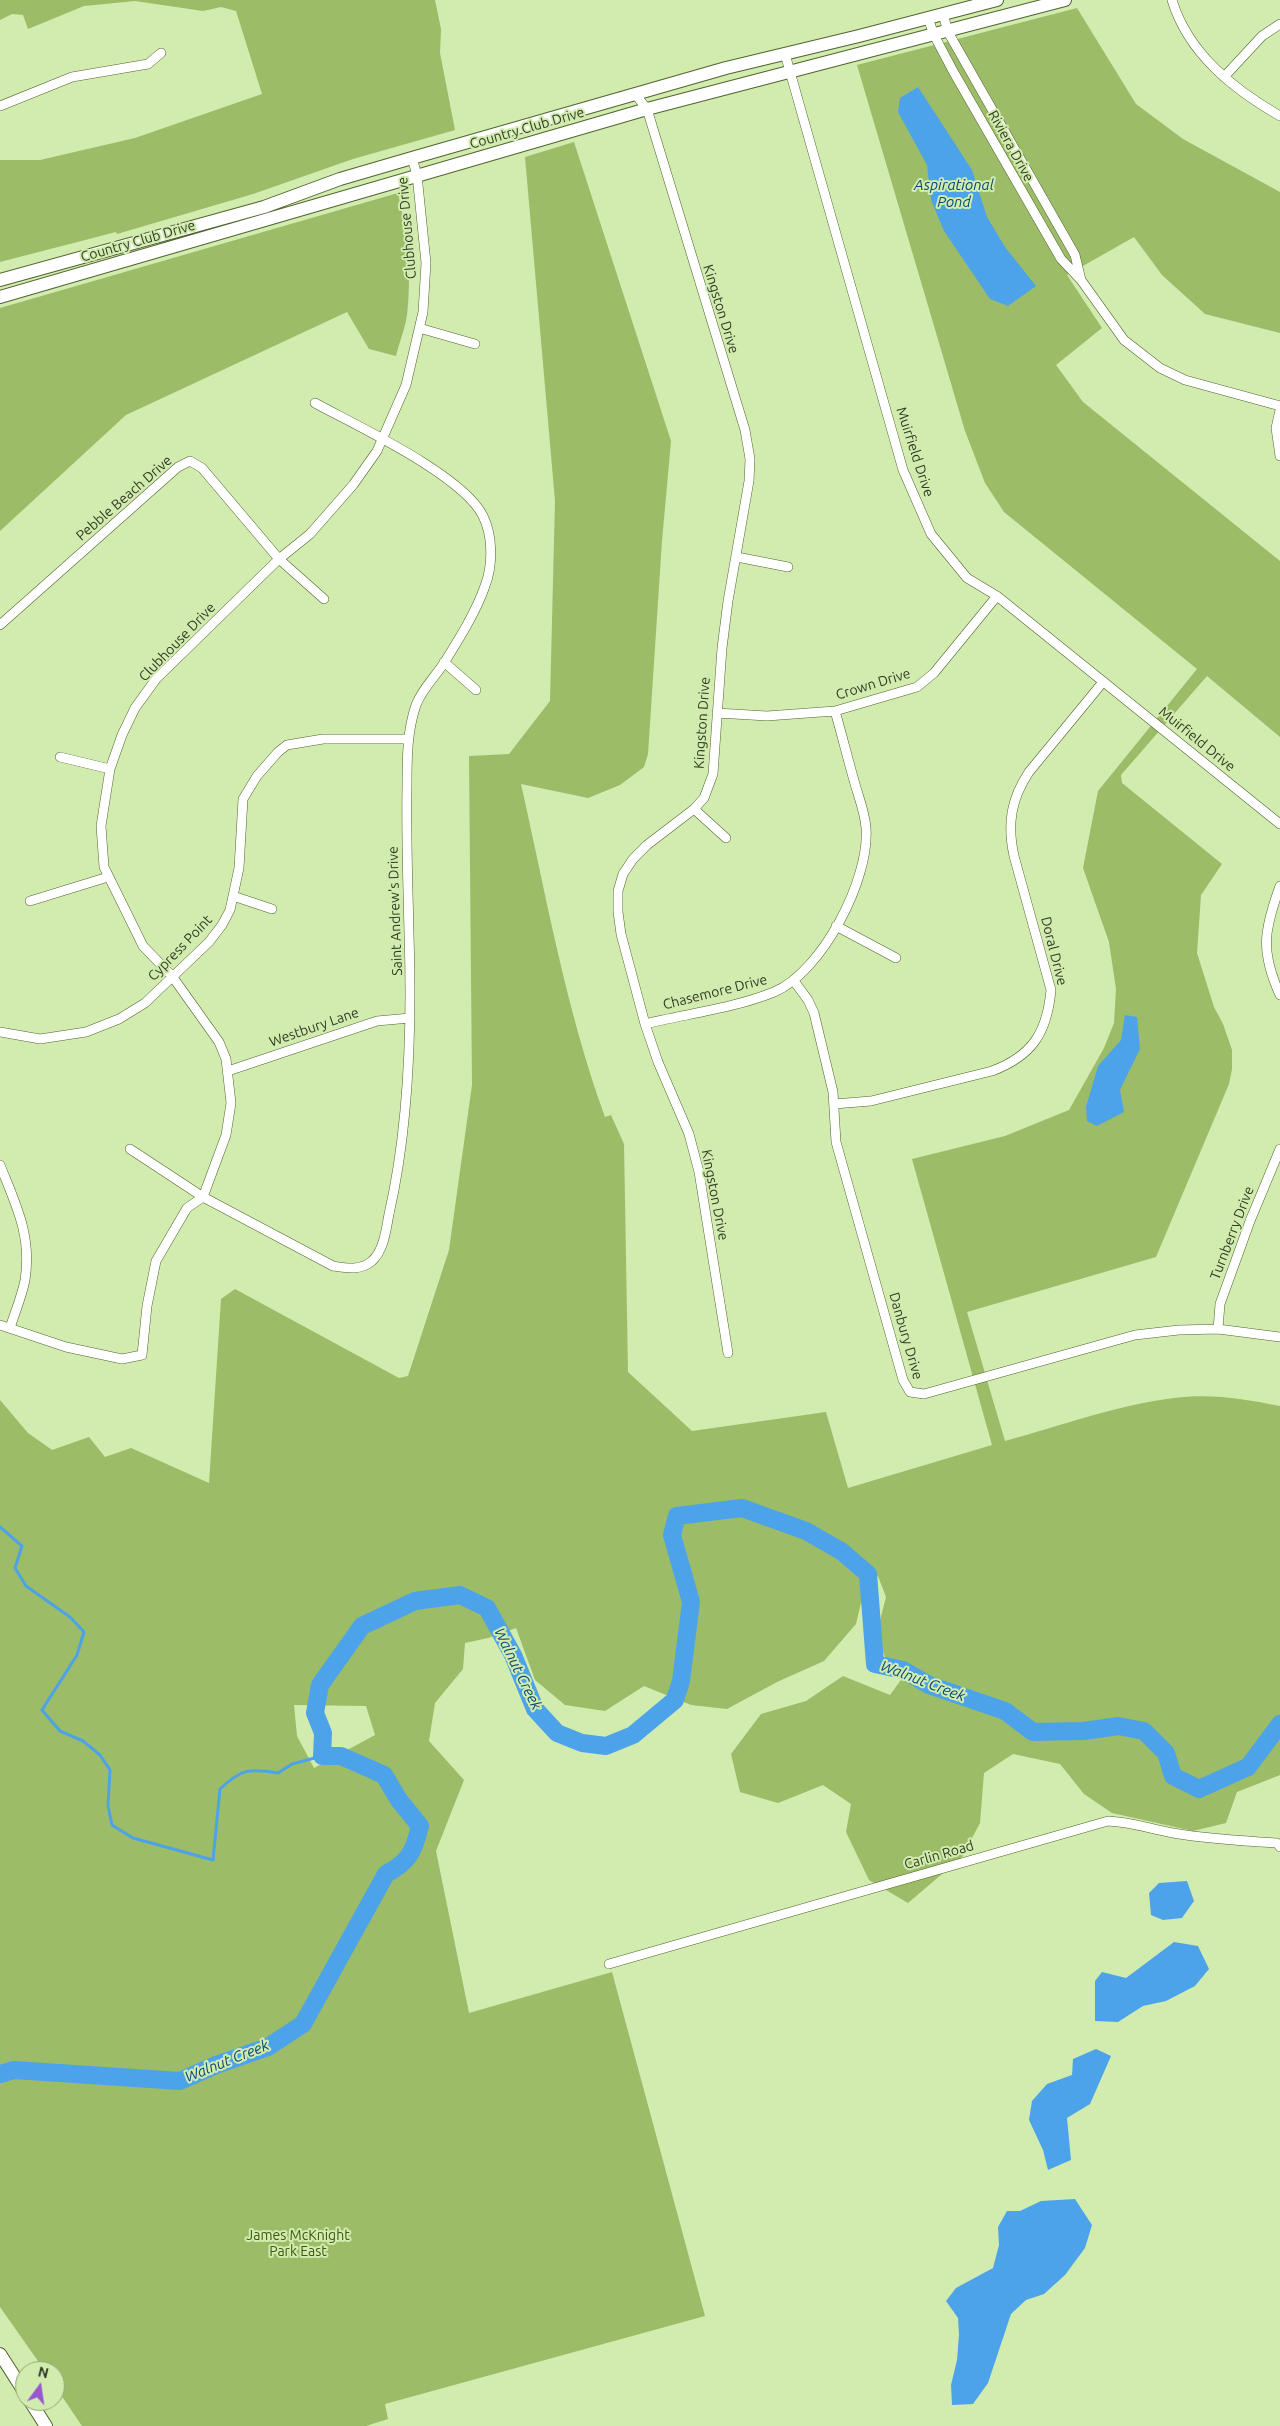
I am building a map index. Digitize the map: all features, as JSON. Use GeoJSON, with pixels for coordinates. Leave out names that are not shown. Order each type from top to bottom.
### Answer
{"type":"FeatureCollection","features":[{"type":"Feature","properties":{"kind":"main road","name":"Country Club Drive"},"geometry":{"type":"LineString","coordinates":[[0,280],[264,207],[340,180],[412,158],[726,68],[997,0]]}},
{"type":"Feature","properties":{"kind":"main road","name":"Country Club Drive"},"geometry":{"type":"LineString","coordinates":[[0,297],[647,109],[1065,0]]}},
{"type":"Feature","properties":{"kind":"main road"},"geometry":{"type":"LineString","coordinates":[[0,2354],[15,2378]]}},
{"type":"Feature","properties":{"kind":"main road"},"geometry":{"type":"LineString","coordinates":[[36,2411],[46,2426]]}},
{"type":"Feature","properties":{"kind":"street"},"geometry":{"type":"LineString","coordinates":[[1172,0],[1177,18],[1199,51],[1224,77],[1257,103],[1280,116]]}},
{"type":"Feature","properties":{"kind":"street","name":"Riviera Drive"},"geometry":{"type":"LineString","coordinates":[[944,14],[948,32],[1075,255],[1081,280]]}},
{"type":"Feature","properties":{"kind":"street","name":"Riviera Drive"},"geometry":{"type":"LineString","coordinates":[[928,18],[934,35],[1061,259],[1081,280],[1124,340],[1160,368],[1184,380],[1280,406]]}},
{"type":"Feature","properties":{"kind":"street"},"geometry":{"type":"LineString","coordinates":[[1224,77],[1262,36],[1280,24]]}},
{"type":"Feature","properties":{"kind":"street"},"geometry":{"type":"LineString","coordinates":[[0,106],[72,78],[148,64],[161,53]]}},
{"type":"Feature","properties":{"kind":"street","name":"Muirfield Drive"},"geometry":{"type":"LineString","coordinates":[[785,54],[903,470],[931,534],[967,578],[998,596],[1280,824]]}},
{"type":"Feature","properties":{"kind":"street","name":"Kingston Drive"},"geometry":{"type":"LineString","coordinates":[[635,94],[647,109],[745,430],[750,459],[750,481],[728,601],[713,774],[704,798],[694,810],[647,845],[633,859],[623,874],[618,891],[621,934],[645,1024],[658,1062],[689,1134],[700,1172],[728,1353]]}},
{"type":"Feature","properties":{"kind":"street","name":"Clubhouse Drive"},"geometry":{"type":"LineString","coordinates":[[10,1328],[66,1347],[122,1359],[142,1355],[147,1306],[156,1261],[187,1208],[203,1197],[226,1135],[231,1103],[228,1071],[219,1042],[172,976],[143,946],[104,867],[101,826],[110,769],[128,722],[156,679],[279,559],[310,534],[353,484],[377,451],[406,385],[426,287],[426,263],[417,175],[412,158]]}},
{"type":"Feature","properties":{"kind":"street"},"geometry":{"type":"LineString","coordinates":[[419,328],[475,344]]}},
{"type":"Feature","properties":{"kind":"street","name":"Saint Andrew's Drive"},"geometry":{"type":"LineString","coordinates":[[130,1149],[203,1197],[333,1266],[350,1269],[364,1266],[380,1252],[396,1182],[401,1148],[410,1018],[411,989],[406,824],[408,739],[421,694],[444,662],[485,586],[491,550],[483,516],[465,492],[442,475],[315,403]]}},
{"type":"Feature","properties":{"kind":"street"},"geometry":{"type":"LineString","coordinates":[[1280,410],[1276,428],[1280,456]]}},
{"type":"Feature","properties":{"kind":"street","name":"Pebble Beach Drive"},"geometry":{"type":"LineString","coordinates":[[0,625],[178,467],[190,461],[202,468],[279,559]]}},
{"type":"Feature","properties":{"kind":"street"},"geometry":{"type":"LineString","coordinates":[[737,557],[788,567]]}},
{"type":"Feature","properties":{"kind":"street"},"geometry":{"type":"LineString","coordinates":[[279,559],[324,599]]}},
{"type":"Feature","properties":{"kind":"street","name":"Crown Drive"},"geometry":{"type":"LineString","coordinates":[[717,713],[767,716],[835,711],[917,687],[934,673],[998,596]]}},
{"type":"Feature","properties":{"kind":"street"},"geometry":{"type":"LineString","coordinates":[[444,662],[476,690]]}},
{"type":"Feature","properties":{"kind":"street","name":"Doral Drive"},"geometry":{"type":"LineString","coordinates":[[834,1104],[871,1101],[992,1071],[1010,1064],[1031,1047],[1038,1038],[1049,1012],[1051,990],[1014,856],[1010,838],[1011,811],[1020,785],[1029,772],[1103,682]]}},
{"type":"Feature","properties":{"kind":"street","name":"Chasemore Drive"},"geometry":{"type":"LineString","coordinates":[[645,1024],[754,999],[774,992],[794,981],[824,948],[856,885],[863,863],[866,827],[835,711]]}},
{"type":"Feature","properties":{"kind":"street","name":"Cypress Point"},"geometry":{"type":"LineString","coordinates":[[0,1032],[40,1039],[86,1032],[119,1019],[145,1003],[209,942],[222,925],[230,910],[238,868],[243,799],[248,788],[278,752],[287,745],[323,738],[408,739]]}},
{"type":"Feature","properties":{"kind":"street"},"geometry":{"type":"LineString","coordinates":[[60,757],[110,769]]}},
{"type":"Feature","properties":{"kind":"street"},"geometry":{"type":"LineString","coordinates":[[694,810],[726,838]]}},
{"type":"Feature","properties":{"kind":"street"},"geometry":{"type":"LineString","coordinates":[[30,901],[108,877]]}},
{"type":"Feature","properties":{"kind":"street"},"geometry":{"type":"LineString","coordinates":[[1280,886],[1266,932],[1268,959],[1280,995]]}},
{"type":"Feature","properties":{"kind":"street"},"geometry":{"type":"LineString","coordinates":[[233,896],[272,909]]}},
{"type":"Feature","properties":{"kind":"street"},"geometry":{"type":"LineString","coordinates":[[836,926],[896,958]]}},
{"type":"Feature","properties":{"kind":"street","name":"Danbury Drive"},"geometry":{"type":"LineString","coordinates":[[794,981],[808,1000],[814,1013],[833,1092],[836,1142],[903,1380],[910,1392],[924,1394],[1135,1336],[1179,1330],[1218,1329],[1280,1337]]}},
{"type":"Feature","properties":{"kind":"street","name":"Westbury Lane"},"geometry":{"type":"LineString","coordinates":[[228,1071],[377,1020],[410,1018]]}},
{"type":"Feature","properties":{"kind":"street","name":"Turnberry Drive"},"geometry":{"type":"LineString","coordinates":[[1218,1329],[1220,1304],[1250,1221],[1280,1149]]}},
{"type":"Feature","properties":{"kind":"street"},"geometry":{"type":"LineString","coordinates":[[0,1165],[23,1221],[27,1240],[25,1280],[10,1328],[0,1325]]}},
{"type":"Feature","properties":{"kind":"street","name":"Carlin Road"},"geometry":{"type":"LineString","coordinates":[[610,1964],[1108,1821],[1131,1822],[1158,1830],[1206,1838],[1277,1844],[1280,1847]]}},
{"type":"Feature","properties":{"kind":"green space"},"geometry":{"type":"Polygon","coordinates":[[[0,0],[435,0],[441,29],[440,53],[455,130],[353,159],[253,194],[117,234],[116,232],[0,262],[0,160],[40,160],[135,138],[262,94],[236,11],[221,7],[203,11],[135,1],[84,6],[28,29],[23,15],[12,14],[0,20],[0,0]]]}},
{"type":"Feature","properties":{"kind":"green space","name":"James McKnight Park East"},"geometry":{"type":"Polygon","coordinates":[[[1077,8],[1136,104],[1183,139],[1280,192],[1280,333],[1205,314],[1162,275],[1134,237],[1067,275],[1102,328],[1056,365],[1083,402],[1280,561],[1280,737],[1207,676],[1121,775],[1122,783],[1222,864],[1201,895],[1197,953],[1214,1007],[1223,1024],[1232,1050],[1232,1069],[1229,1084],[1156,1257],[967,1312],[1005,1441],[1110,1411],[1174,1398],[1214,1396],[1280,1406],[1280,1775],[1237,1792],[1226,1823],[1193,1831],[1112,1813],[1084,1794],[1060,1764],[1013,1754],[984,1773],[980,1823],[962,1857],[908,1903],[869,1880],[846,1832],[851,1804],[823,1785],[778,1803],[740,1792],[731,1754],[761,1714],[806,1701],[843,1676],[890,1695],[908,1670],[886,1659],[876,1636],[886,1597],[878,1576],[865,1586],[856,1624],[824,1661],[777,1682],[727,1709],[691,1705],[644,1686],[605,1711],[565,1705],[535,1680],[516,1628],[488,1638],[465,1643],[463,1669],[435,1703],[429,1741],[464,1780],[436,1851],[469,2013],[612,1972],[705,2316],[385,2404],[388,2419],[366,2426],[82,2426],[65,2401],[65,2361],[38,2361],[0,2307],[0,1400],[28,1433],[52,1450],[89,1437],[105,1457],[131,1448],[209,1483],[221,1299],[235,1289],[399,1378],[408,1376],[449,1250],[472,1085],[469,756],[509,754],[550,701],[555,501],[525,157],[574,142],[671,441],[662,541],[648,754],[644,767],[620,785],[588,798],[521,784],[568,994],[591,1077],[605,1117],[611,1115],[624,1144],[628,1372],[692,1431],[826,1412],[848,1488],[992,1445],[912,1159],[1005,1136],[1069,1110],[1104,1048],[1114,1023],[1116,989],[1109,942],[1083,868],[1098,791],[1197,669],[1004,512],[985,483],[965,431],[857,65],[1077,8]],[[294,1705],[297,1736],[314,1768],[375,1735],[366,1706],[294,1705]]]}},
{"type":"Feature","properties":{"kind":"green space"},"geometry":{"type":"Polygon","coordinates":[[[398,193],[406,239],[409,284],[406,320],[396,356],[369,349],[347,312],[126,415],[0,531],[0,308],[398,193]]]}},
{"type":"Feature","properties":{"kind":"water","name":"Aspirational Pond"},"geometry":{"type":"Polygon","coordinates":[[[918,87],[972,170],[987,217],[1005,247],[1036,286],[1008,306],[990,299],[944,231],[931,200],[927,165],[898,112],[900,98],[918,87]]]}},
{"type":"Feature","properties":{"kind":"water"},"geometry":{"type":"Polygon","coordinates":[[[1125,1015],[1137,1017],[1140,1049],[1120,1090],[1124,1112],[1097,1126],[1087,1121],[1086,1107],[1098,1066],[1121,1040],[1125,1015]]]}},
{"type":"Feature","properties":{"kind":"water"},"geometry":{"type":"Polygon","coordinates":[[[1187,1881],[1194,1901],[1182,1918],[1163,1920],[1151,1915],[1149,1893],[1159,1883],[1187,1881]]]}},
{"type":"Feature","properties":{"kind":"water"},"geometry":{"type":"Polygon","coordinates":[[[1174,1942],[1198,1946],[1209,1969],[1195,1986],[1166,2001],[1143,2006],[1118,2022],[1095,2021],[1095,1981],[1102,1972],[1126,1978],[1174,1942]]]}},
{"type":"Feature","properties":{"kind":"water"},"geometry":{"type":"Polygon","coordinates":[[[1096,2049],[1111,2056],[1090,2104],[1067,2118],[1071,2160],[1048,2170],[1043,2150],[1029,2120],[1032,2101],[1047,2084],[1072,2075],[1073,2059],[1096,2049]]]}},
{"type":"Feature","properties":{"kind":"water"},"geometry":{"type":"Polygon","coordinates":[[[1075,2199],[1092,2225],[1085,2248],[1065,2275],[1044,2294],[1026,2300],[1011,2314],[988,2383],[973,2404],[952,2405],[951,2385],[957,2360],[959,2335],[958,2318],[946,2301],[956,2288],[993,2268],[999,2245],[998,2227],[1007,2211],[1020,2211],[1041,2201],[1075,2199]]]}},
{"type":"Feature","properties":{"kind":"waterway","name":"Walnut Creek"},"geometry":{"type":"LineString","coordinates":[[0,2074],[14,2070],[180,2081],[216,2065],[268,2047],[303,2024],[386,1874],[400,1865],[413,1849],[420,1826],[399,1800],[384,1775],[341,1756],[322,1756],[323,1733],[315,1713],[320,1685],[362,1626],[415,1601],[460,1595],[487,1608],[513,1655],[535,1709],[557,1733],[582,1743],[606,1746],[633,1735],[675,1700],[681,1681],[691,1602],[672,1535],[677,1516],[742,1508],[806,1531],[841,1551],[868,1574],[875,1664],[903,1670],[929,1685],[1005,1711],[1033,1732],[1084,1731],[1118,1726],[1144,1731],[1166,1753],[1173,1776],[1199,1789],[1248,1767],[1280,1724]]}},
{"type":"Feature","properties":{"kind":"waterway"},"geometry":{"type":"LineString","coordinates":[[0,1527],[22,1546],[15,1568],[26,1586],[70,1617],[84,1632],[77,1655],[42,1710],[60,1731],[83,1741],[100,1755],[110,1770],[108,1806],[112,1825],[133,1838],[213,1860],[220,1789],[234,1777],[246,1772],[278,1773],[292,1764],[322,1756]]}}]}
